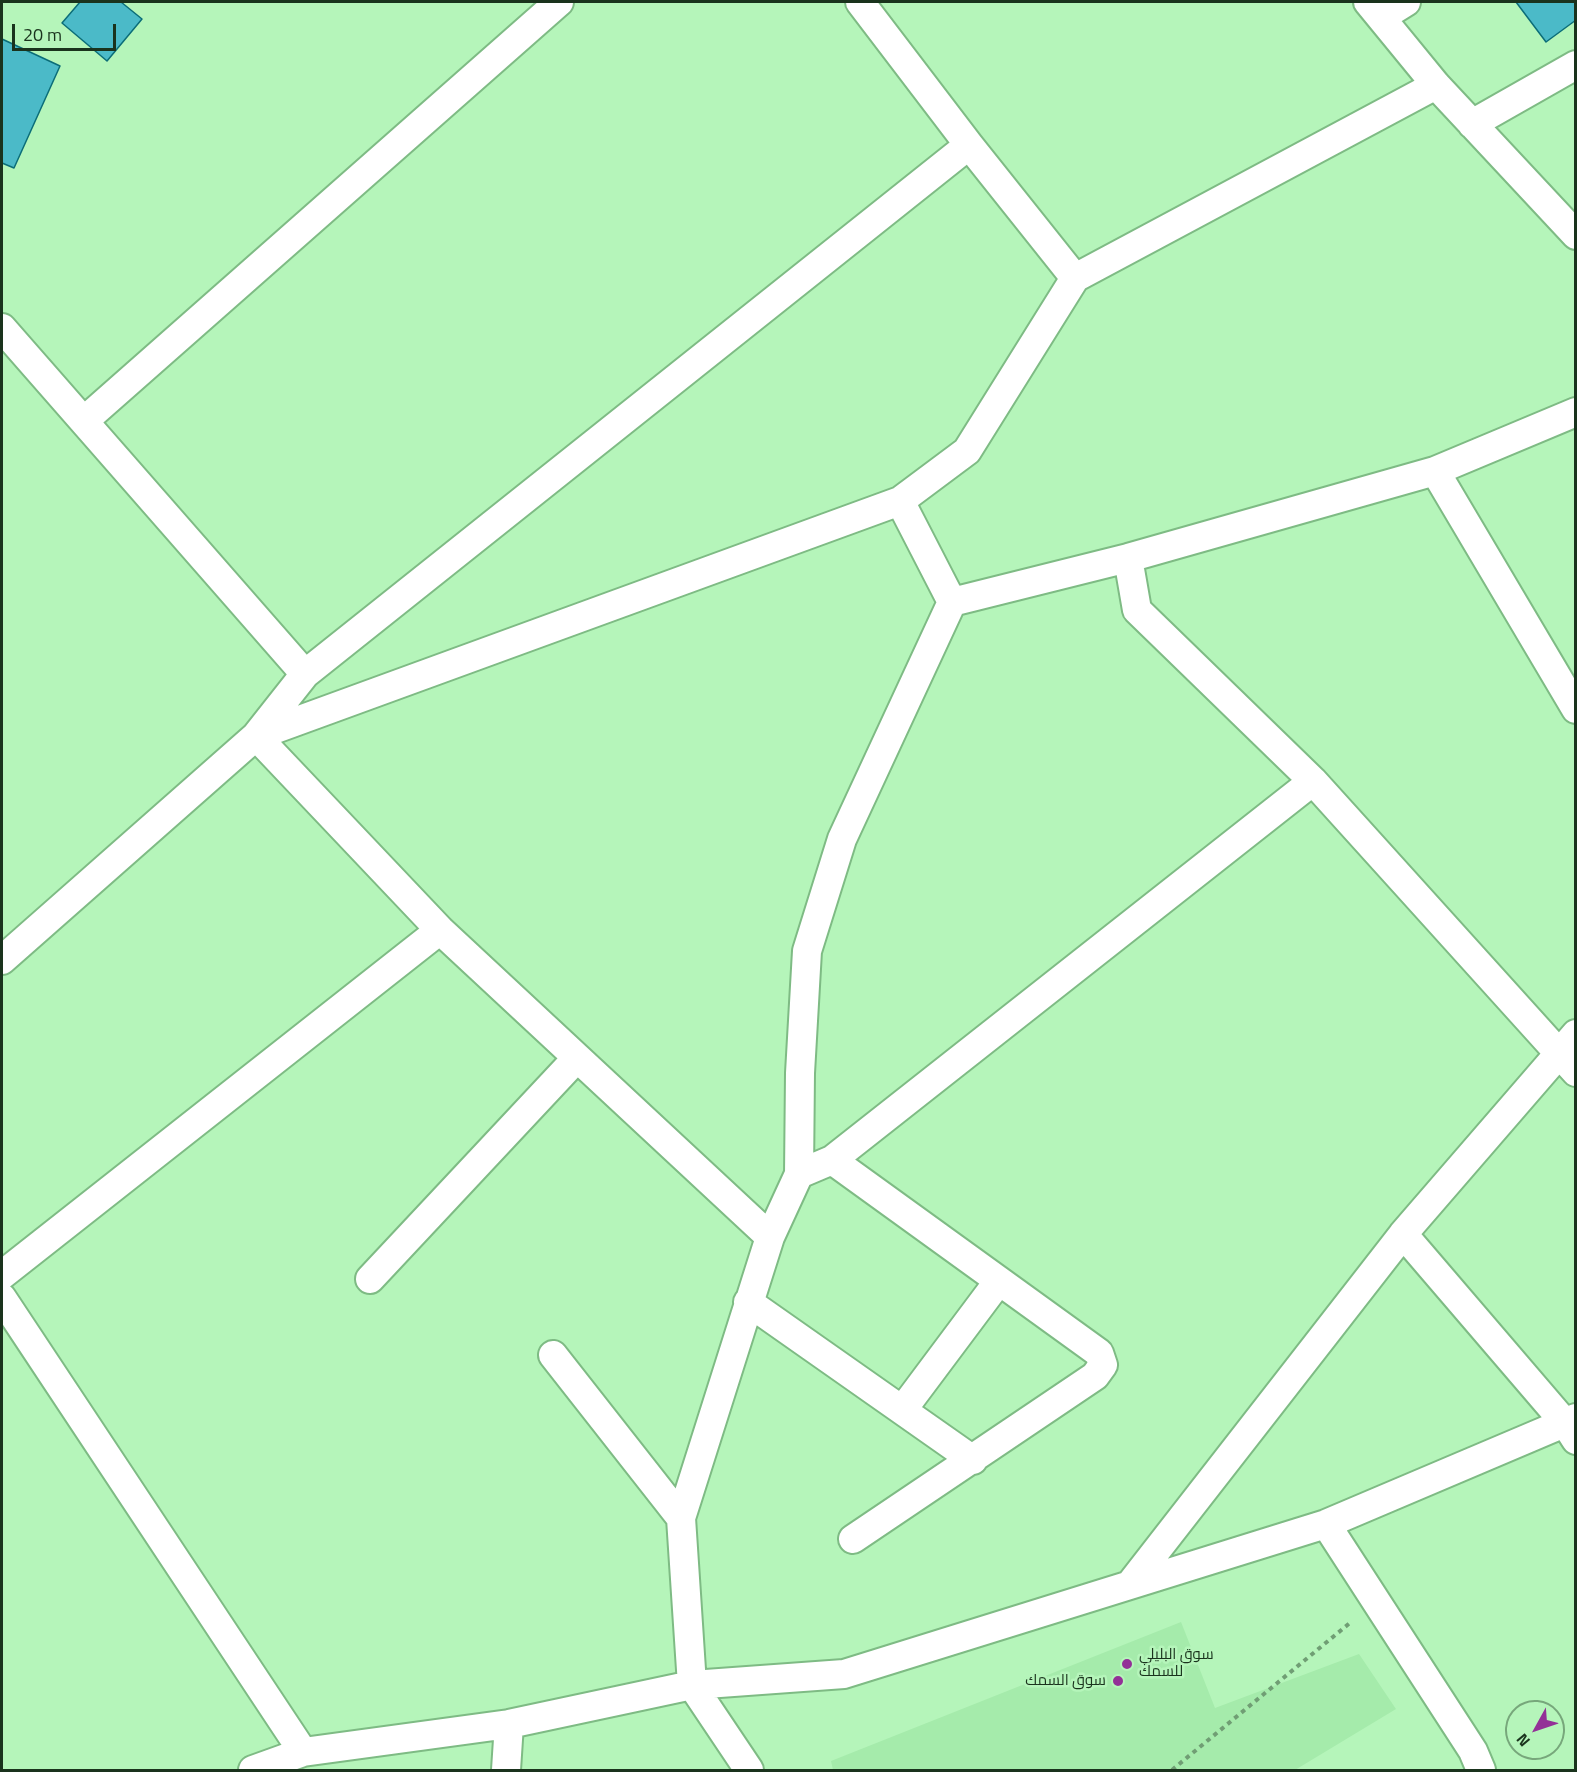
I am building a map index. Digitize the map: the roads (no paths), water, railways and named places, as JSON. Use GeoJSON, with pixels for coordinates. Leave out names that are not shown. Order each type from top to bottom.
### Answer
{"type":"FeatureCollection","features":[{"type":"Feature","properties":{"kind":"street"},"geometry":{"type":"LineString","coordinates":[[85,420],[559,2]]}},
{"type":"Feature","properties":{"kind":"street"},"geometry":{"type":"LineString","coordinates":[[860,2],[969,145],[1075,278]]}},
{"type":"Feature","properties":{"kind":"street"},"geometry":{"type":"LineString","coordinates":[[1406,2],[1375,9],[1436,85],[1575,235]]}},
{"type":"Feature","properties":{"kind":"street"},"geometry":{"type":"LineString","coordinates":[[1472,124],[1575,65]]}},
{"type":"Feature","properties":{"kind":"street"},"geometry":{"type":"LineString","coordinates":[[256,736],[900,501],[968,451],[1075,278],[1436,85]]}},
{"type":"Feature","properties":{"kind":"street"},"geometry":{"type":"LineString","coordinates":[[2,960],[256,736],[305,674],[969,145]]}},
{"type":"Feature","properties":{"kind":"street"},"geometry":{"type":"LineString","coordinates":[[2,328],[85,420],[305,674]]}},
{"type":"Feature","properties":{"kind":"street"},"geometry":{"type":"LineString","coordinates":[[952,602],[1128,558],[1435,471],[1575,412]]}},
{"type":"Feature","properties":{"kind":"street"},"geometry":{"type":"LineString","coordinates":[[1435,471],[1575,709]]}},
{"type":"Feature","properties":{"kind":"street"},"geometry":{"type":"LineString","coordinates":[[900,501],[952,602]]}},
{"type":"Feature","properties":{"kind":"street"},"geometry":{"type":"LineString","coordinates":[[1128,558],[1137,610],[1313,781],[1570,1052],[1403,1234],[1132,1582]]}},
{"type":"Feature","properties":{"kind":"street"},"geometry":{"type":"LineString","coordinates":[[749,1770],[692,1685],[681,1518],[770,1237],[800,1174],[800,1073],[807,951],[842,839],[952,602]]}},
{"type":"Feature","properties":{"kind":"street"},"geometry":{"type":"LineString","coordinates":[[256,736],[440,930],[576,1059],[770,1237]]}},
{"type":"Feature","properties":{"kind":"street"},"geometry":{"type":"LineString","coordinates":[[800,1174],[832,1160],[1313,781]]}},
{"type":"Feature","properties":{"kind":"street"},"geometry":{"type":"LineString","coordinates":[[2,1275],[440,930]]}},
{"type":"Feature","properties":{"kind":"street"},"geometry":{"type":"LineString","coordinates":[[370,1280],[576,1059]]}},
{"type":"Feature","properties":{"kind":"street"},"geometry":{"type":"LineString","coordinates":[[832,1160],[1099,1353],[1103,1365],[1095,1376],[853,1539]]}},
{"type":"Feature","properties":{"kind":"street"},"geometry":{"type":"LineString","coordinates":[[253,1770],[303,1752],[509,1724],[692,1685],[844,1674],[1132,1582],[1326,1524],[1572,1427],[1403,1234]]}},
{"type":"Feature","properties":{"kind":"street"},"geometry":{"type":"LineString","coordinates":[[903,1409],[998,1282]]}},
{"type":"Feature","properties":{"kind":"street"},"geometry":{"type":"LineString","coordinates":[[2,1298],[303,1752]]}},
{"type":"Feature","properties":{"kind":"street"},"geometry":{"type":"LineString","coordinates":[[748,1302],[973,1460]]}},
{"type":"Feature","properties":{"kind":"street"},"geometry":{"type":"LineString","coordinates":[[553,1355],[681,1518]]}},
{"type":"Feature","properties":{"kind":"street"},"geometry":{"type":"LineString","coordinates":[[1326,1524],[1473,1752],[1481,1770]]}},
{"type":"Feature","properties":{"kind":"street"},"geometry":{"type":"LineString","coordinates":[[506,1770],[509,1724]]}},
{"type":"Feature","properties":{"kind":"place","name":"سوق البليلي للسمك"},"geometry":{"type":"Point","coordinates":[1127,1664]}},
{"type":"Feature","properties":{"kind":"place","name":"سوق السمك"},"geometry":{"type":"Point","coordinates":[1118,1681]}}]}
